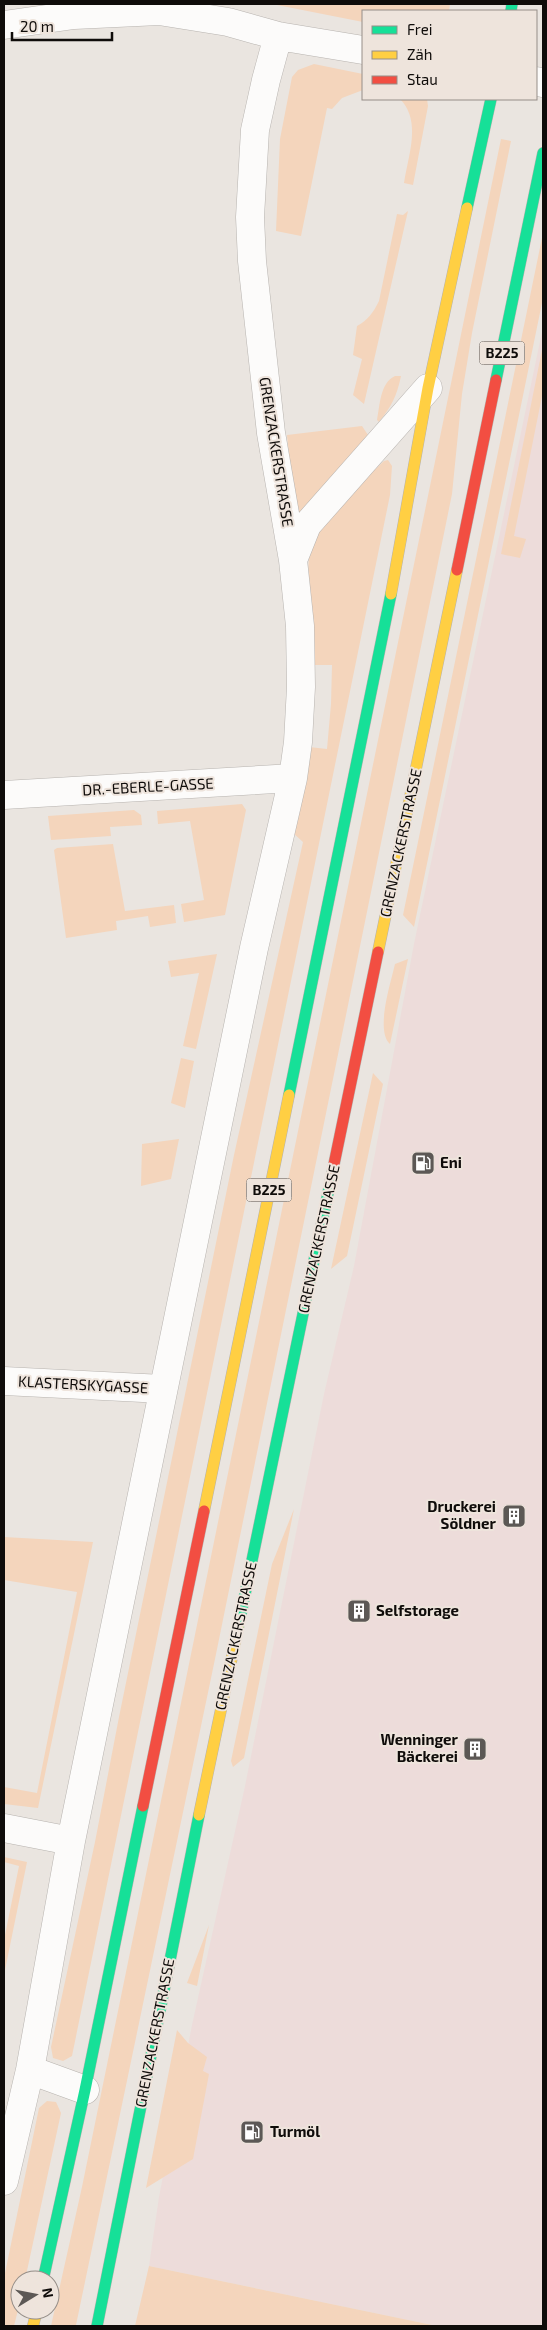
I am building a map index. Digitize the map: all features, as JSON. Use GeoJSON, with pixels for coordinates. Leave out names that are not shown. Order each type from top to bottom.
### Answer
{"type":"FeatureCollection","features":[{"type":"Feature","properties":{"kind":"main road","name":"B225"},"geometry":{"type":"LineString","coordinates":[[45,2270],[85,2090],[391,595],[428,388],[491,100]]}},
{"type":"Feature","properties":{"kind":"main road","name":"GRENZACKERSTRASSE"},"geometry":{"type":"LineString","coordinates":[[97,2326],[160,2005],[543,153]]}},
{"type":"Feature","properties":{"kind":"street"},"geometry":{"type":"LineString","coordinates":[[4,25],[74,15],[159,11],[228,22],[278,36],[362,50]]}},
{"type":"Feature","properties":{"kind":"street","name":"GRENZACKERSTRASSE"},"geometry":{"type":"LineString","coordinates":[[4,2181],[30,2070],[71,1840],[163,1389],[254,948],[293,778],[302,687],[300,626],[293,560],[271,433],[252,260],[250,217],[255,130],[278,36]]}},
{"type":"Feature","properties":{"kind":"street"},"geometry":{"type":"LineString","coordinates":[[293,560],[307,525],[428,388]]}},
{"type":"Feature","properties":{"kind":"street","name":"DR.-EBERLE-GASSE"},"geometry":{"type":"LineString","coordinates":[[4,795],[293,778]]}},
{"type":"Feature","properties":{"kind":"street","name":"KLASTERSKYGASSE"},"geometry":{"type":"LineString","coordinates":[[4,1381],[163,1389]]}},
{"type":"Feature","properties":{"kind":"street"},"geometry":{"type":"LineString","coordinates":[[4,1828],[71,1840]]}},
{"type":"Feature","properties":{"kind":"street"},"geometry":{"type":"LineString","coordinates":[[30,2070],[85,2090]]}},
{"type":"Feature","properties":{"kind":"shaded area"},"geometry":{"type":"Polygon","coordinates":[[[272,4],[450,4],[449,10],[362,10],[362,22],[272,4]]]}},
{"type":"Feature","properties":{"kind":"shaded area"},"geometry":{"type":"Polygon","coordinates":[[[314,64],[362,74],[362,90],[342,98],[332,109],[327,108],[301,236],[276,231],[280,139],[292,77],[298,70],[314,64]]]}},
{"type":"Feature","properties":{"kind":"shaded area"},"geometry":{"type":"Polygon","coordinates":[[[401,100],[427,100],[428,106],[413,185],[404,183],[412,139],[412,128],[407,108],[401,100]]]}},
{"type":"Feature","properties":{"kind":"shaded area"},"geometry":{"type":"Polygon","coordinates":[[[501,139],[511,141],[472,333],[462,394],[452,494],[215,1659],[76,2325],[51,2326],[52,2320],[60,2320],[60,2286],[82,2187],[501,139]]]}},
{"type":"Feature","properties":{"kind":"shaded area"},"geometry":{"type":"Polygon","coordinates":[[[408,211],[364,404],[353,395],[362,359],[353,355],[357,326],[370,316],[379,301],[397,214],[403,215],[408,211]]]}},
{"type":"Feature","properties":{"kind":"shaded area"},"geometry":{"type":"Polygon","coordinates":[[[543,233],[543,298],[414,927],[403,915],[543,233]]]}},
{"type":"Feature","properties":{"kind":"shaded area"},"geometry":{"type":"Polygon","coordinates":[[[543,327],[543,2326],[437,2326],[149,2266],[159,2197],[192,2025],[244,1791],[324,1394],[354,1266],[414,944],[543,327]]]}},
{"type":"Feature","properties":{"kind":"shaded area"},"geometry":{"type":"Polygon","coordinates":[[[543,345],[543,391],[514,536],[526,539],[520,558],[501,554],[543,345]]]}},
{"type":"Feature","properties":{"kind":"shaded area"},"geometry":{"type":"Polygon","coordinates":[[[395,376],[401,376],[398,390],[379,422],[377,420],[384,389],[390,379],[395,376]]]}},
{"type":"Feature","properties":{"kind":"shaded area"},"geometry":{"type":"Polygon","coordinates":[[[362,426],[368,435],[304,510],[297,513],[294,507],[287,435],[362,426]]]}},
{"type":"Feature","properties":{"kind":"shaded area"},"geometry":{"type":"Polygon","coordinates":[[[388,460],[392,466],[390,495],[72,2056],[63,2061],[53,2058],[51,2047],[95,1842],[234,1155],[303,842],[293,833],[309,747],[327,749],[332,665],[314,665],[308,584],[309,554],[318,532],[334,509],[384,461],[388,460]]]}},
{"type":"Feature","properties":{"kind":"shaded area"},"geometry":{"type":"Polygon","coordinates":[[[242,804],[246,810],[225,915],[184,922],[181,904],[204,900],[190,821],[158,824],[157,811],[242,804]]]}},
{"type":"Feature","properties":{"kind":"shaded area"},"geometry":{"type":"Polygon","coordinates":[[[134,810],[141,815],[142,825],[110,827],[111,836],[51,840],[48,816],[134,810]]]}},
{"type":"Feature","properties":{"kind":"shaded area"},"geometry":{"type":"Polygon","coordinates":[[[113,844],[125,911],[174,905],[176,923],[150,927],[148,916],[116,921],[117,930],[66,938],[54,850],[57,848],[113,844]]]}},
{"type":"Feature","properties":{"kind":"shaded area"},"geometry":{"type":"Polygon","coordinates":[[[217,954],[196,1049],[183,1046],[199,973],[171,977],[168,961],[217,954]]]}},
{"type":"Feature","properties":{"kind":"shaded area"},"geometry":{"type":"Polygon","coordinates":[[[408,959],[390,1044],[384,1029],[385,1006],[395,964],[408,959]]]}},
{"type":"Feature","properties":{"kind":"shaded area"},"geometry":{"type":"Polygon","coordinates":[[[181,1058],[194,1061],[185,1108],[171,1103],[181,1058]]]}},
{"type":"Feature","properties":{"kind":"shaded area"},"geometry":{"type":"Polygon","coordinates":[[[373,1073],[383,1084],[347,1256],[331,1269],[373,1073]]]}},
{"type":"Feature","properties":{"kind":"shaded area"},"geometry":{"type":"Polygon","coordinates":[[[179,1139],[171,1179],[141,1186],[142,1144],[179,1139]]]}},
{"type":"Feature","properties":{"kind":"shaded area"},"geometry":{"type":"Polygon","coordinates":[[[294,1509],[244,1758],[233,1767],[231,1761],[272,1564],[294,1509]]]}},
{"type":"Feature","properties":{"kind":"shaded area"},"geometry":{"type":"Polygon","coordinates":[[[4,1537],[93,1542],[38,1808],[4,1804],[4,1787],[37,1793],[77,1592],[4,1580],[4,1537]]]}},
{"type":"Feature","properties":{"kind":"shaded area"},"geometry":{"type":"Polygon","coordinates":[[[4,1857],[27,1862],[4,1975],[4,1940],[19,1866],[4,1862],[4,1857]]]}},
{"type":"Feature","properties":{"kind":"shaded area"},"geometry":{"type":"Polygon","coordinates":[[[209,1925],[197,1986],[187,1983],[209,1925]]]}},
{"type":"Feature","properties":{"kind":"shaded area"},"geometry":{"type":"Polygon","coordinates":[[[177,2030],[188,2043],[207,2057],[203,2071],[209,2074],[193,2159],[146,2188],[177,2030]]]}},
{"type":"Feature","properties":{"kind":"shaded area"},"geometry":{"type":"Polygon","coordinates":[[[47,2101],[56,2102],[61,2113],[27,2270],[10,2270],[10,2320],[16,2320],[14,2326],[4,2326],[4,2278],[39,2108],[47,2101]]]}},
{"type":"Feature","properties":{"kind":"shaded area"},"geometry":{"type":"Polygon","coordinates":[[[149,2266],[437,2326],[135,2326],[149,2266]]]}},
{"type":"Feature","properties":{"kind":"traffic: fast"},"geometry":{"type":"LineString","coordinates":[[511,10],[512,4]]}},
{"type":"Feature","properties":{"kind":"traffic: fast"},"geometry":{"type":"LineString","coordinates":[[467,208],[491,100]]}},
{"type":"Feature","properties":{"kind":"traffic: fast"},"geometry":{"type":"LineString","coordinates":[[496,380],[543,153]]}},
{"type":"Feature","properties":{"kind":"traffic: fast"},"geometry":{"type":"LineString","coordinates":[[289,1095],[391,594]]}},
{"type":"Feature","properties":{"kind":"traffic: fast"},"geometry":{"type":"LineString","coordinates":[[238,1628],[333,1169]]}},
{"type":"Feature","properties":{"kind":"traffic: fast"},"geometry":{"type":"LineString","coordinates":[[45,2270],[85,2090],[143,1806]]}},
{"type":"Feature","properties":{"kind":"traffic: fast"},"geometry":{"type":"LineString","coordinates":[[97,2326],[199,1815]]}},
{"type":"Feature","properties":{"kind":"traffic: slow"},"geometry":{"type":"LineString","coordinates":[[391,594],[428,388],[467,208]]}},
{"type":"Feature","properties":{"kind":"traffic: slow"},"geometry":{"type":"LineString","coordinates":[[378,952],[457,570]]}},
{"type":"Feature","properties":{"kind":"traffic: slow"},"geometry":{"type":"LineString","coordinates":[[204,1511],[289,1095]]}},
{"type":"Feature","properties":{"kind":"traffic: slow"},"geometry":{"type":"LineString","coordinates":[[199,1815],[238,1628]]}},
{"type":"Feature","properties":{"kind":"traffic: slow"},"geometry":{"type":"LineString","coordinates":[[33,2326],[34,2320]]}},
{"type":"Feature","properties":{"kind":"traffic: jam"},"geometry":{"type":"LineString","coordinates":[[457,570],[496,380]]}},
{"type":"Feature","properties":{"kind":"traffic: jam"},"geometry":{"type":"LineString","coordinates":[[333,1169],[378,952]]}},
{"type":"Feature","properties":{"kind":"traffic: jam"},"geometry":{"type":"LineString","coordinates":[[143,1806],[204,1511]]}},
{"type":"Feature","properties":{"kind":"place","name":"Eni"},"geometry":{"type":"Point","coordinates":[423,1163]}},
{"type":"Feature","properties":{"kind":"place","name":"Druckerei Söldner"},"geometry":{"type":"Point","coordinates":[514,1516]}},
{"type":"Feature","properties":{"kind":"place","name":"Selfstorage"},"geometry":{"type":"Point","coordinates":[359,1611]}},
{"type":"Feature","properties":{"kind":"place","name":"Wenninger Bäckerei"},"geometry":{"type":"Point","coordinates":[475,1749]}},
{"type":"Feature","properties":{"kind":"place","name":"Turmöl"},"geometry":{"type":"Point","coordinates":[252,2132]}}]}
